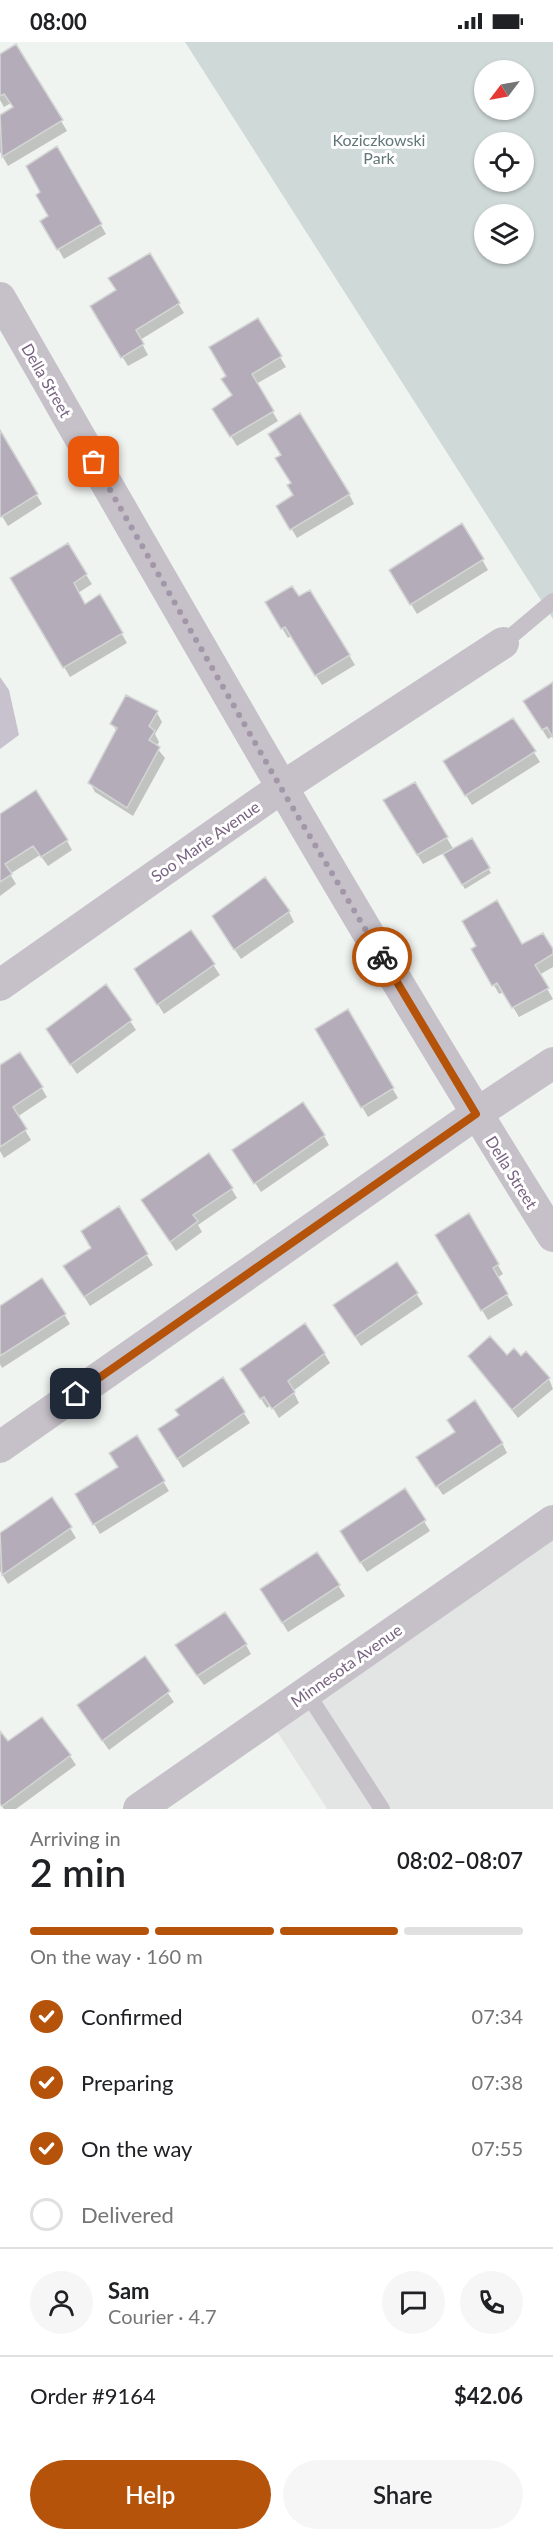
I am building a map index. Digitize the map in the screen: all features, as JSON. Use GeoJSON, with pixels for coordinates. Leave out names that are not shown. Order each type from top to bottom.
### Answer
{"type":"FeatureCollection","features":[{"type":"Feature","properties":{"kind":"street","name":"Della Street"},"geometry":{"type":"LineString","coordinates":[[0,298],[281,788],[476,1114],[553,1236]]}},
{"type":"Feature","properties":{"kind":"street","name":"Soo Marie Avenue"},"geometry":{"type":"LineString","coordinates":[[0,985],[281,788],[503,643]]}},
{"type":"Feature","properties":{"kind":"street"},"geometry":{"type":"LineString","coordinates":[[0,1447],[476,1114],[553,1063]]}},
{"type":"Feature","properties":{"kind":"street","name":"Minnesota Avenue"},"geometry":{"type":"LineString","coordinates":[[139,1809],[553,1521]]}},
{"type":"Feature","properties":{"kind":"lane"},"geometry":{"type":"LineString","coordinates":[[503,643],[553,601]]}},
{"type":"Feature","properties":{"kind":"lane"},"geometry":{"type":"LineString","coordinates":[[307,1693],[382,1809]]}},
{"type":"Feature","properties":{"kind":"shaded area"},"geometry":{"type":"Polygon","coordinates":[[[0,677],[9,690],[19,735],[0,749],[0,677]]]}},
{"type":"Feature","properties":{"kind":"shaded area"},"geometry":{"type":"Polygon","coordinates":[[[553,1521],[553,1809],[327,1809],[269,1719],[553,1521]]]}},
{"type":"Feature","properties":{"kind":"green space","name":"Koziczkowski Park"},"geometry":{"type":"Polygon","coordinates":[[[185,42],[553,42],[553,619],[185,42]]]}},
{"type":"Feature","properties":{"kind":"building"},"geometry":{"type":"Polygon","coordinates":[[[16,44],[63,120],[2,157],[0,115],[13,107],[4,94],[0,96],[0,54],[16,44]]]}},
{"type":"Feature","properties":{"kind":"building"},"geometry":{"type":"Polygon","coordinates":[[[57,146],[102,224],[57,250],[40,221],[48,216],[36,195],[40,192],[26,166],[57,146]]]}},
{"type":"Feature","properties":{"kind":"building"},"geometry":{"type":"Polygon","coordinates":[[[150,253],[180,303],[136,330],[144,344],[121,358],[90,306],[116,290],[108,278],[150,253]]]}},
{"type":"Feature","properties":{"kind":"building"},"geometry":{"type":"Polygon","coordinates":[[[258,318],[282,356],[252,374],[274,411],[230,437],[212,409],[232,395],[221,379],[226,376],[209,347],[258,318]]]}},
{"type":"Feature","properties":{"kind":"building"},"geometry":{"type":"Polygon","coordinates":[[[300,413],[350,494],[290,530],[276,506],[293,495],[287,485],[291,483],[275,458],[281,455],[268,434],[300,413]]]}},
{"type":"Feature","properties":{"kind":"building"},"geometry":{"type":"Polygon","coordinates":[[[0,430],[38,494],[1,517],[0,516],[0,430]]]}},
{"type":"Feature","properties":{"kind":"building"},"geometry":{"type":"Polygon","coordinates":[[[462,523],[484,559],[410,605],[389,570],[462,523]]]}},
{"type":"Feature","properties":{"kind":"building"},"geometry":{"type":"Polygon","coordinates":[[[68,543],[87,574],[74,583],[85,604],[100,594],[123,633],[63,668],[10,578],[68,543]]]}},
{"type":"Feature","properties":{"kind":"building"},"geometry":{"type":"Polygon","coordinates":[[[292,586],[299,596],[310,590],[350,655],[315,676],[285,627],[281,629],[265,602],[292,586]]]}},
{"type":"Feature","properties":{"kind":"building"},"geometry":{"type":"Polygon","coordinates":[[[553,682],[553,738],[547,727],[542,730],[523,701],[553,682]]]}},
{"type":"Feature","properties":{"kind":"building"},"geometry":{"type":"Polygon","coordinates":[[[126,695],[158,711],[149,726],[155,731],[149,740],[160,747],[127,808],[88,783],[117,728],[110,724],[126,695]]]}},
{"type":"Feature","properties":{"kind":"building"},"geometry":{"type":"Polygon","coordinates":[[[513,718],[536,751],[465,796],[443,761],[513,718]]]}},
{"type":"Feature","properties":{"kind":"building"},"geometry":{"type":"Polygon","coordinates":[[[415,782],[448,837],[417,855],[383,800],[415,782]]]}},
{"type":"Feature","properties":{"kind":"building"},"geometry":{"type":"Polygon","coordinates":[[[36,790],[68,840],[41,857],[33,846],[5,864],[12,874],[0,882],[0,814],[36,790]]]}},
{"type":"Feature","properties":{"kind":"building"},"geometry":{"type":"Polygon","coordinates":[[[472,838],[490,868],[462,885],[443,854],[472,838]]]}},
{"type":"Feature","properties":{"kind":"building"},"geometry":{"type":"Polygon","coordinates":[[[265,877],[290,911],[234,950],[212,916],[265,877]]]}},
{"type":"Feature","properties":{"kind":"building"},"geometry":{"type":"Polygon","coordinates":[[[497,900],[522,944],[543,933],[553,949],[553,954],[535,965],[549,988],[512,1008],[497,983],[492,986],[471,949],[476,946],[462,921],[497,900]]]}},
{"type":"Feature","properties":{"kind":"building"},"geometry":{"type":"Polygon","coordinates":[[[191,930],[215,964],[157,1005],[134,969],[191,930]]]}},
{"type":"Feature","properties":{"kind":"building"},"geometry":{"type":"Polygon","coordinates":[[[106,984],[132,1020],[70,1065],[46,1029],[106,984]]]}},
{"type":"Feature","properties":{"kind":"building"},"geometry":{"type":"Polygon","coordinates":[[[348,1009],[394,1088],[361,1108],[315,1029],[348,1009]]]}},
{"type":"Feature","properties":{"kind":"building"},"geometry":{"type":"Polygon","coordinates":[[[20,1052],[43,1087],[13,1107],[27,1129],[0,1147],[0,1065],[20,1052]]]}},
{"type":"Feature","properties":{"kind":"building"},"geometry":{"type":"Polygon","coordinates":[[[303,1102],[325,1135],[254,1184],[232,1150],[303,1102]]]}},
{"type":"Feature","properties":{"kind":"building"},"geometry":{"type":"Polygon","coordinates":[[[209,1153],[233,1188],[193,1215],[198,1221],[170,1242],[141,1200],[209,1153]]]}},
{"type":"Feature","properties":{"kind":"building"},"geometry":{"type":"Polygon","coordinates":[[[119,1206],[148,1254],[84,1297],[63,1266],[91,1248],[81,1231],[119,1206]]]}},
{"type":"Feature","properties":{"kind":"building"},"geometry":{"type":"Polygon","coordinates":[[[469,1213],[499,1264],[493,1268],[508,1294],[481,1311],[435,1235],[469,1213]]]}},
{"type":"Feature","properties":{"kind":"building"},"geometry":{"type":"Polygon","coordinates":[[[397,1262],[418,1293],[355,1337],[333,1305],[397,1262]]]}},
{"type":"Feature","properties":{"kind":"building"},"geometry":{"type":"Polygon","coordinates":[[[42,1278],[66,1314],[0,1356],[0,1306],[42,1278]]]}},
{"type":"Feature","properties":{"kind":"building"},"geometry":{"type":"Polygon","coordinates":[[[305,1323],[325,1353],[288,1381],[295,1392],[272,1409],[264,1397],[260,1399],[240,1369],[305,1323]]]}},
{"type":"Feature","properties":{"kind":"building"},"geometry":{"type":"Polygon","coordinates":[[[490,1336],[507,1355],[514,1348],[521,1356],[526,1351],[550,1378],[512,1410],[468,1356],[490,1336]]]}},
{"type":"Feature","properties":{"kind":"building"},"geometry":{"type":"Polygon","coordinates":[[[223,1377],[245,1412],[177,1459],[158,1429],[179,1415],[175,1410],[223,1377]]]}},
{"type":"Feature","properties":{"kind":"building"},"geometry":{"type":"Polygon","coordinates":[[[475,1400],[503,1443],[436,1487],[416,1457],[455,1432],[447,1420],[475,1400]]]}},
{"type":"Feature","properties":{"kind":"building"},"geometry":{"type":"Polygon","coordinates":[[[137,1435],[165,1481],[93,1525],[75,1494],[118,1467],[109,1453],[137,1435]]]}},
{"type":"Feature","properties":{"kind":"building"},"geometry":{"type":"Polygon","coordinates":[[[405,1488],[426,1520],[360,1563],[340,1531],[405,1488]]]}},
{"type":"Feature","properties":{"kind":"building"},"geometry":{"type":"Polygon","coordinates":[[[52,1497],[72,1527],[2,1575],[0,1533],[52,1497]]]}},
{"type":"Feature","properties":{"kind":"building"},"geometry":{"type":"Polygon","coordinates":[[[317,1552],[340,1585],[282,1623],[260,1589],[317,1552]]]}},
{"type":"Feature","properties":{"kind":"building"},"geometry":{"type":"Polygon","coordinates":[[[225,1612],[247,1644],[197,1676],[175,1645],[225,1612]]]}},
{"type":"Feature","properties":{"kind":"building"},"geometry":{"type":"Polygon","coordinates":[[[145,1656],[170,1691],[102,1741],[77,1705],[145,1656]]]}},
{"type":"Feature","properties":{"kind":"building"},"geometry":{"type":"Polygon","coordinates":[[[42,1717],[71,1755],[2,1806],[0,1804],[0,1731],[8,1741],[42,1717]]]}},
{"type":"Feature","properties":{"kind":"way so far"},"geometry":{"type":"LineString","coordinates":[[94,462],[281,788],[382,957]]}},
{"type":"Feature","properties":{"kind":"route"},"geometry":{"type":"LineString","coordinates":[[76,1394],[476,1114],[382,957]]}}]}
